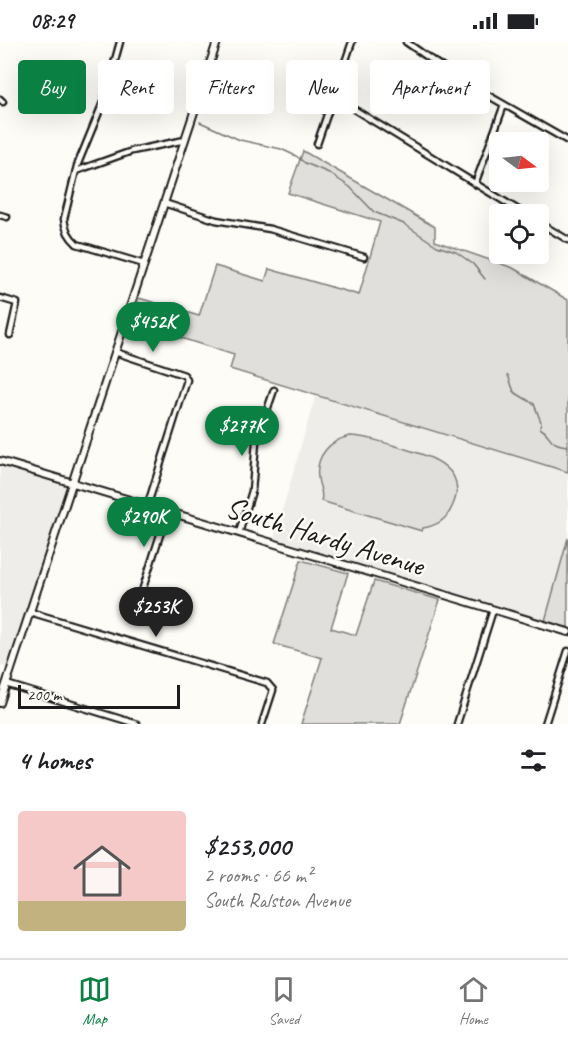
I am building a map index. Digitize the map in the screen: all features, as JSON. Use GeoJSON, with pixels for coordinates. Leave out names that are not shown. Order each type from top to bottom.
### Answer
{"type":"FeatureCollection","features":[{"type":"Feature","properties":{"kind":"street"},"geometry":{"type":"LineString","coordinates":[[120,42],[104,100],[76,171],[64,226],[72,239],[84,247],[144,264]]}},
{"type":"Feature","properties":{"kind":"street"},"geometry":{"type":"LineString","coordinates":[[0,703],[218,42]]}},
{"type":"Feature","properties":{"kind":"street"},"geometry":{"type":"LineString","coordinates":[[346,60],[352,42]]}},
{"type":"Feature","properties":{"kind":"street"},"geometry":{"type":"LineString","coordinates":[[406,42],[438,65],[568,141]]}},
{"type":"Feature","properties":{"kind":"street"},"geometry":{"type":"LineString","coordinates":[[475,184],[504,105]]}},
{"type":"Feature","properties":{"kind":"street"},"geometry":{"type":"LineString","coordinates":[[358,112],[508,204]]}},
{"type":"Feature","properties":{"kind":"street"},"geometry":{"type":"LineString","coordinates":[[317,144],[328,114]]}},
{"type":"Feature","properties":{"kind":"street"},"geometry":{"type":"LineString","coordinates":[[76,171],[132,151],[185,140]]}},
{"type":"Feature","properties":{"kind":"street"},"geometry":{"type":"LineString","coordinates":[[164,203],[216,220],[270,229],[364,257]]}},
{"type":"Feature","properties":{"kind":"street"},"geometry":{"type":"LineString","coordinates":[[0,215],[7,218]]}},
{"type":"Feature","properties":{"kind":"street"},"geometry":{"type":"LineString","coordinates":[[549,229],[568,240]]}},
{"type":"Feature","properties":{"kind":"street"},"geometry":{"type":"LineString","coordinates":[[0,298],[17,303],[10,335]]}},
{"type":"Feature","properties":{"kind":"street"},"geometry":{"type":"LineString","coordinates":[[115,352],[184,375],[187,380],[147,507]]}},
{"type":"Feature","properties":{"kind":"street"},"geometry":{"type":"LineString","coordinates":[[239,533],[252,491],[256,442],[274,390]]}},
{"type":"Feature","properties":{"kind":"street","name":"South Hardy Avenue"},"geometry":{"type":"LineString","coordinates":[[0,461],[568,632]]}},
{"type":"Feature","properties":{"kind":"street"},"geometry":{"type":"LineString","coordinates":[[142,591],[167,513]]}},
{"type":"Feature","properties":{"kind":"street"},"geometry":{"type":"LineString","coordinates":[[457,724],[493,610]]}},
{"type":"Feature","properties":{"kind":"street"},"geometry":{"type":"LineString","coordinates":[[30,612],[267,683],[273,690],[262,724]]}},
{"type":"Feature","properties":{"kind":"street"},"geometry":{"type":"LineString","coordinates":[[544,724],[568,651]]}},
{"type":"Feature","properties":{"kind":"street"},"geometry":{"type":"LineString","coordinates":[[6,684],[137,724]]}},
{"type":"Feature","properties":{"kind":"shaded area"},"geometry":{"type":"Polygon","coordinates":[[[303,151],[435,227],[435,241],[489,260],[489,264],[501,264],[513,268],[568,300],[568,472],[230,369],[234,355],[131,322],[139,298],[199,316],[215,266],[265,281],[269,269],[359,295],[380,222],[288,193],[303,151]]]}},
{"type":"Feature","properties":{"kind":"shaded area"},"geometry":{"type":"Polygon","coordinates":[[[316,394],[568,472],[568,538],[545,621],[274,539],[316,394]]]}},
{"type":"Feature","properties":{"kind":"shaded area"},"geometry":{"type":"Polygon","coordinates":[[[350,436],[368,438],[419,453],[442,464],[456,481],[456,493],[447,515],[437,524],[423,528],[422,531],[321,501],[318,470],[322,456],[330,445],[350,436]]]}},
{"type":"Feature","properties":{"kind":"shaded area"},"geometry":{"type":"Polygon","coordinates":[[[0,465],[60,485],[64,484],[67,489],[9,668],[0,665],[0,465]]]}},
{"type":"Feature","properties":{"kind":"shaded area"},"geometry":{"type":"Polygon","coordinates":[[[568,538],[568,628],[545,621],[568,538]]]}},
{"type":"Feature","properties":{"kind":"shaded area"},"geometry":{"type":"Polygon","coordinates":[[[301,560],[348,573],[331,628],[356,635],[374,581],[440,600],[400,724],[301,724],[322,658],[274,644],[301,560]]]}},
{"type":"Feature","properties":{"kind":"waterway"},"geometry":{"type":"LineString","coordinates":[[200,122],[240,140],[281,149],[329,173],[350,187],[374,212],[404,224],[437,246],[456,252],[473,264],[485,279]]}},
{"type":"Feature","properties":{"kind":"waterway"},"geometry":{"type":"LineString","coordinates":[[508,375],[514,392],[534,404],[541,422],[540,428],[553,442],[568,446]]}}]}
